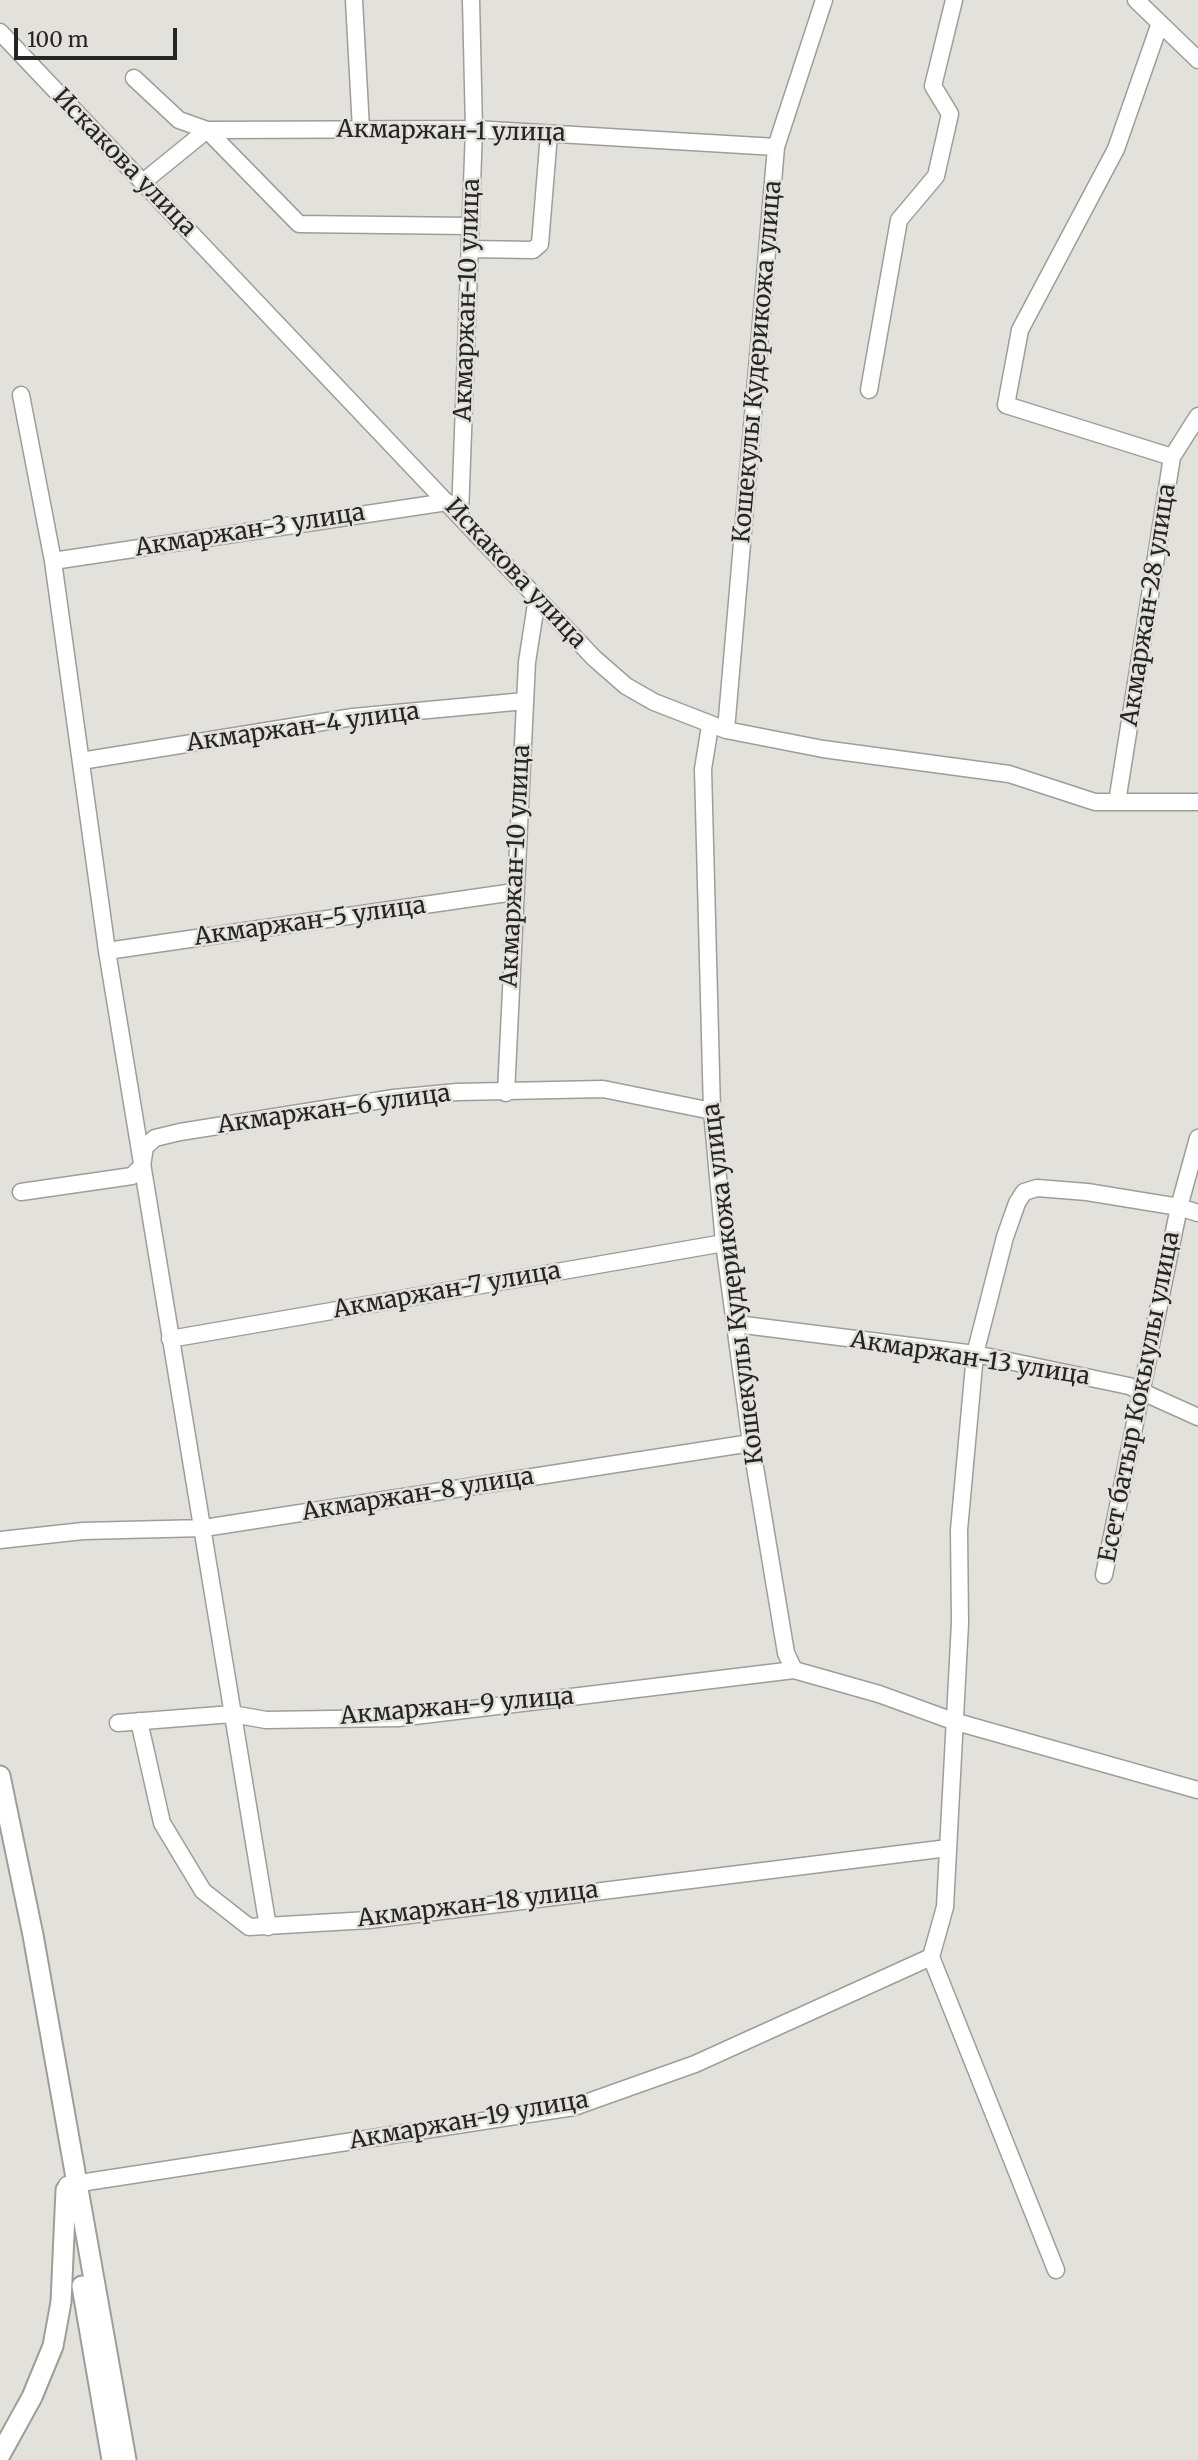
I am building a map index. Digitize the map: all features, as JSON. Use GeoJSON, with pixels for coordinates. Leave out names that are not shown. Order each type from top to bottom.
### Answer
{"type":"FeatureCollection","features":[{"type":"Feature","properties":{"kind":"main road"},"geometry":{"type":"LineString","coordinates":[[0,1776],[26,1912],[33,1935],[112,2460]]}},
{"type":"Feature","properties":{"kind":"main road"},"geometry":{"type":"LineString","coordinates":[[0,2455],[32,2397],[53,2346],[61,2302],[69,2186]]}},
{"type":"Feature","properties":{"kind":"main road"},"geometry":{"type":"LineString","coordinates":[[69,2186],[126,2460]]}},
{"type":"Feature","properties":{"kind":"street"},"geometry":{"type":"LineString","coordinates":[[354,0],[360,129]]}},
{"type":"Feature","properties":{"kind":"street","name":"Акмаржан-10 улица"},"geometry":{"type":"LineString","coordinates":[[460,515],[474,129],[471,0]]}},
{"type":"Feature","properties":{"kind":"street","name":"Кошекулы Кудерикожа улица"},"geometry":{"type":"LineString","coordinates":[[794,1670],[786,1653],[751,1443],[724,1243],[712,1111],[703,769],[718,728],[776,147],[824,0]]}},
{"type":"Feature","properties":{"kind":"street"},"geometry":{"type":"LineString","coordinates":[[869,390],[899,220],[936,176],[950,114],[933,86],[954,0]]}},
{"type":"Feature","properties":{"kind":"street"},"geometry":{"type":"LineString","coordinates":[[1136,0],[1198,60]]}},
{"type":"Feature","properties":{"kind":"street"},"geometry":{"type":"LineString","coordinates":[[1160,23],[1116,149],[1020,330],[1006,405],[1172,457]]}},
{"type":"Feature","properties":{"kind":"street","name":"Искакова улица"},"geometry":{"type":"LineString","coordinates":[[0,32],[594,658],[626,686],[654,702],[718,728],[823,750],[1009,774],[1095,802],[1198,802]]}},
{"type":"Feature","properties":{"kind":"street"},"geometry":{"type":"LineString","coordinates":[[134,78],[179,120],[207,130],[299,224],[471,226]]}},
{"type":"Feature","properties":{"kind":"street","name":"Акмаржан-1 улица"},"geometry":{"type":"LineString","coordinates":[[207,130],[474,129],[776,147]]}},
{"type":"Feature","properties":{"kind":"street"},"geometry":{"type":"LineString","coordinates":[[143,183],[207,130]]}},
{"type":"Feature","properties":{"kind":"street"},"geometry":{"type":"LineString","coordinates":[[470,248],[533,250],[540,244],[549,134]]}},
{"type":"Feature","properties":{"kind":"street"},"geometry":{"type":"LineString","coordinates":[[21,395],[53,561],[107,951],[268,1927]]}},
{"type":"Feature","properties":{"kind":"street","name":"Акмаржан-28 улица"},"geometry":{"type":"LineString","coordinates":[[1117,802],[1172,457],[1198,416]]}},
{"type":"Feature","properties":{"kind":"street","name":"Акмаржан-3 улица"},"geometry":{"type":"LineString","coordinates":[[53,561],[447,502]]}},
{"type":"Feature","properties":{"kind":"street","name":"Акмаржан-10 улица"},"geometry":{"type":"LineString","coordinates":[[506,1093],[525,701],[531,626],[537,598]]}},
{"type":"Feature","properties":{"kind":"street","name":"Акмаржан-4 улица"},"geometry":{"type":"LineString","coordinates":[[81,761],[353,717],[525,701]]}},
{"type":"Feature","properties":{"kind":"street","name":"Акмаржан-5 улица"},"geometry":{"type":"LineString","coordinates":[[107,951],[514,892]]}},
{"type":"Feature","properties":{"kind":"street","name":"Акмаржан-6 улица"},"geometry":{"type":"LineString","coordinates":[[142,1166],[145,1147],[155,1138],[394,1098],[457,1092],[603,1089],[712,1111]]}},
{"type":"Feature","properties":{"kind":"street","name":"Есет батыр Кокыулы улица"},"geometry":{"type":"LineString","coordinates":[[1104,1576],[1179,1207],[1198,1138]]}},
{"type":"Feature","properties":{"kind":"street"},"geometry":{"type":"LineString","coordinates":[[21,1192],[132,1176],[142,1166]]}},
{"type":"Feature","properties":{"kind":"street"},"geometry":{"type":"LineString","coordinates":[[1056,2270],[931,1957],[945,1907],[960,1623],[959,1530],[975,1354],[1005,1237],[1017,1203],[1024,1192],[1037,1188],[1087,1192],[1179,1207],[1198,1213]]}},
{"type":"Feature","properties":{"kind":"street","name":"Акмаржан-7 улица"},"geometry":{"type":"LineString","coordinates":[[170,1339],[724,1243]]}},
{"type":"Feature","properties":{"kind":"street","name":"Акмаржан-13 улица"},"geometry":{"type":"LineString","coordinates":[[736,1324],[975,1354],[1129,1386],[1198,1417]]}},
{"type":"Feature","properties":{"kind":"street","name":"Акмаржан-8 улица"},"geometry":{"type":"LineString","coordinates":[[0,1540],[83,1531],[204,1528],[751,1443]]}},
{"type":"Feature","properties":{"kind":"street"},"geometry":{"type":"LineString","coordinates":[[794,1670],[879,1694],[953,1721],[1198,1790]]}},
{"type":"Feature","properties":{"kind":"street","name":"Акмаржан-9 улица"},"geometry":{"type":"LineString","coordinates":[[118,1723],[232,1714],[266,1720],[398,1718],[794,1670]]}},
{"type":"Feature","properties":{"kind":"street","name":"Акмаржан-18 улица"},"geometry":{"type":"LineString","coordinates":[[139,1721],[162,1823],[203,1891],[249,1927],[369,1920],[948,1848]]}},
{"type":"Feature","properties":{"kind":"street","name":"Акмаржан-19 улица"},"geometry":{"type":"LineString","coordinates":[[69,2186],[574,2106],[695,2064],[931,1957]]}}]}
